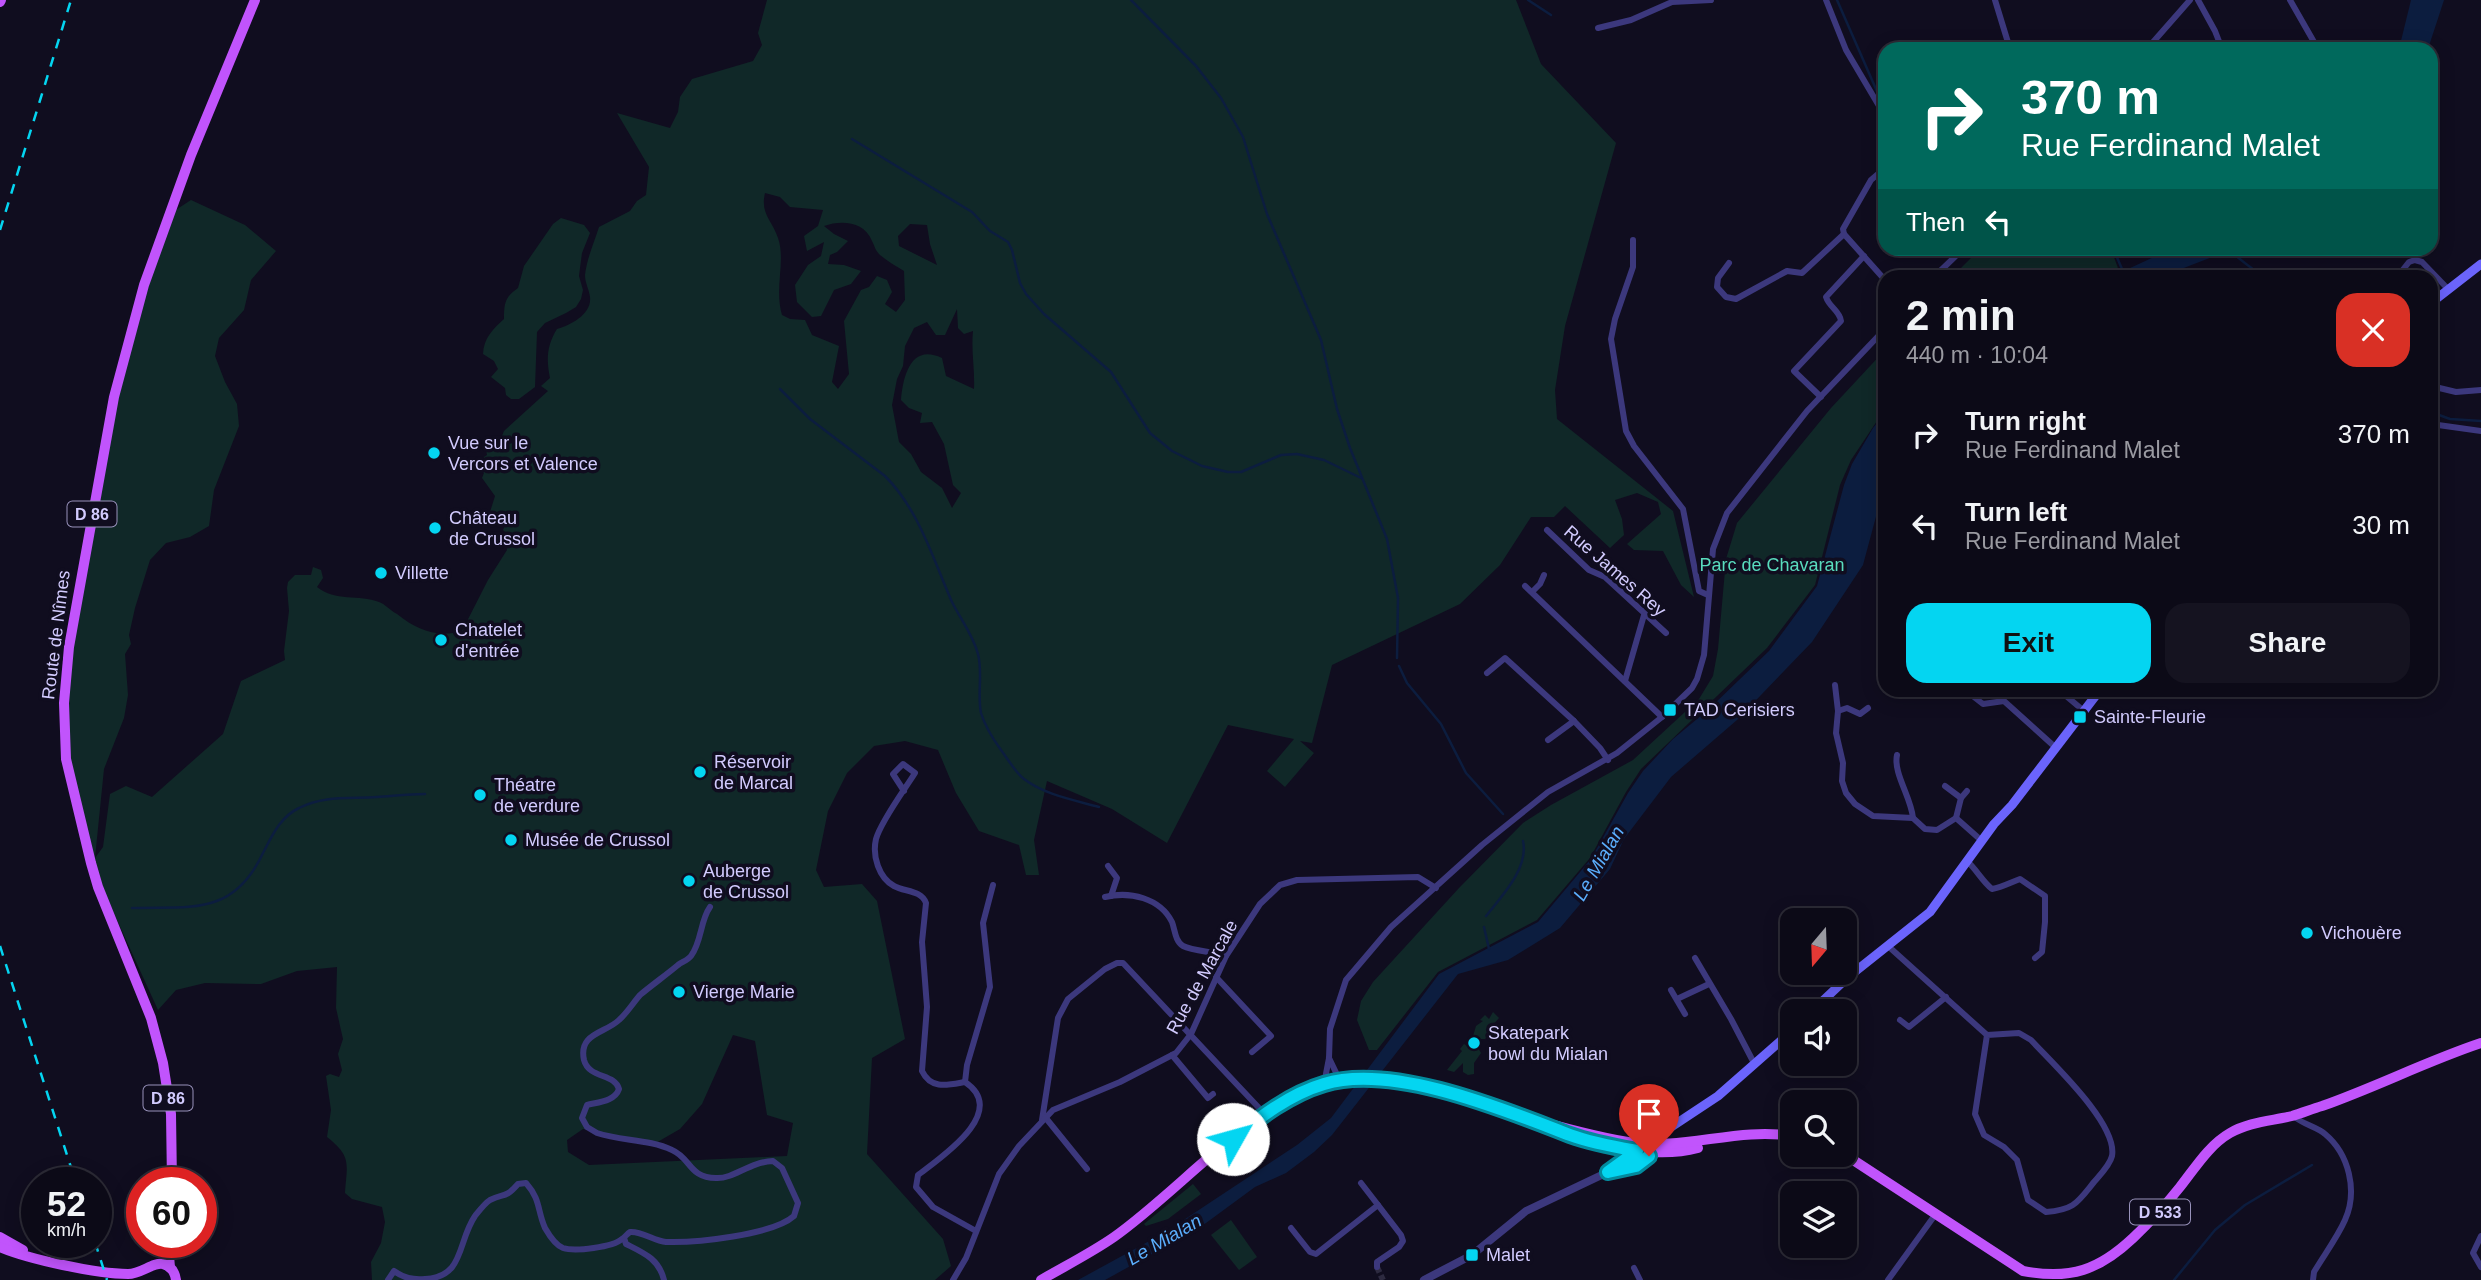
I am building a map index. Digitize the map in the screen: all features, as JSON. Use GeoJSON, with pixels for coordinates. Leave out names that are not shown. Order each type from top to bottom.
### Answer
{"type":"FeatureCollection","features":[{"type":"Feature","properties":{"kind":"main road","name":"Route de Nîmes"},"geometry":{"type":"LineString","coordinates":[[172,1167],[171,1114],[163,1063],[151,1017],[91,863],[66,759],[64,703],[72,633],[114,397],[144,285],[191,155],[255,0]]}},
{"type":"Feature","properties":{"kind":"main road"},"geometry":{"type":"LineString","coordinates":[[2438,297],[2481,264]]}},
{"type":"Feature","properties":{"kind":"main road"},"geometry":{"type":"LineString","coordinates":[[1824,999],[1930,912],[2095,697]]}},
{"type":"Feature","properties":{"kind":"main road"},"geometry":{"type":"LineString","coordinates":[[1648,1148],[1667,1130],[1718,1096],[1780,1042]]}},
{"type":"Feature","properties":{"kind":"main road","name":"D 533"},"geometry":{"type":"LineString","coordinates":[[1857,1163],[2022,1275],[2067,1277],[2096,1268],[2113,1257],[2160,1213],[2218,1141],[2244,1126],[2295,1115],[2479,1046]]}},
{"type":"Feature","properties":{"kind":"main road"},"geometry":{"type":"LineString","coordinates":[[1041,1280],[1114,1237],[1259,1119],[1300,1094],[1324,1084],[1343,1081],[1398,1081],[1417,1084],[1538,1121],[1590,1141],[1648,1148],[1759,1135],[1780,1136]]}},
{"type":"Feature","properties":{"kind":"main road"},"geometry":{"type":"LineString","coordinates":[[0,1237],[23,1250],[55,1261]]}},
{"type":"Feature","properties":{"kind":"main road"},"geometry":{"type":"LineString","coordinates":[[0,1247],[21,1255],[118,1273],[148,1272],[162,1264],[170,1268]]}},
{"type":"Feature","properties":{"kind":"main road"},"geometry":{"type":"LineString","coordinates":[[169,1258],[170,1268],[176,1280]]}},
{"type":"Feature","properties":{"kind":"main road"},"geometry":{"type":"LineString","coordinates":[[118,1273],[132,1280]]}},
{"type":"Feature","properties":{"kind":"street"},"geometry":{"type":"LineString","coordinates":[[1663,7],[1668,0]]}},
{"type":"Feature","properties":{"kind":"street"},"geometry":{"type":"LineString","coordinates":[[1598,28],[1631,20],[1672,2],[1711,0]]}},
{"type":"Feature","properties":{"kind":"street"},"geometry":{"type":"LineString","coordinates":[[1826,0],[1846,50],[1878,104]]}},
{"type":"Feature","properties":{"kind":"street"},"geometry":{"type":"LineString","coordinates":[[1995,0],[2008,42]]}},
{"type":"Feature","properties":{"kind":"street"},"geometry":{"type":"LineString","coordinates":[[2153,42],[2190,0]]}},
{"type":"Feature","properties":{"kind":"street"},"geometry":{"type":"LineString","coordinates":[[2198,0],[2219,42]]}},
{"type":"Feature","properties":{"kind":"street"},"geometry":{"type":"LineString","coordinates":[[2290,0],[2314,42]]}},
{"type":"Feature","properties":{"kind":"street"},"geometry":{"type":"LineString","coordinates":[[1878,174],[1871,180],[1843,229],[1844,234],[1878,272]]}},
{"type":"Feature","properties":{"kind":"street"},"geometry":{"type":"LineString","coordinates":[[1729,263],[1718,278],[1717,287],[1726,297],[1736,299],[1787,271],[1802,273],[1844,234]]}},
{"type":"Feature","properties":{"kind":"street"},"geometry":{"type":"LineString","coordinates":[[1633,240],[1633,267],[1611,339],[1626,431],[1634,446],[1683,509],[1699,591],[1708,595]]}},
{"type":"Feature","properties":{"kind":"street"},"geometry":{"type":"LineString","coordinates":[[1821,397],[1794,371],[1842,321],[1826,297],[1864,256]]}},
{"type":"Feature","properties":{"kind":"street"},"geometry":{"type":"LineString","coordinates":[[1941,270],[1956,256]]}},
{"type":"Feature","properties":{"kind":"street"},"geometry":{"type":"LineString","coordinates":[[2403,270],[2409,262],[2415,260],[2422,262],[2430,270]]}},
{"type":"Feature","properties":{"kind":"street"},"geometry":{"type":"LineString","coordinates":[[2438,279],[2448,289]]}},
{"type":"Feature","properties":{"kind":"street"},"geometry":{"type":"LineString","coordinates":[[1324,1084],[1330,1030],[1346,980],[1391,927],[1482,845],[1548,792],[1608,760],[1662,717],[1697,679],[1704,655],[1713,550],[1727,513],[1771,455],[1878,336]]}},
{"type":"Feature","properties":{"kind":"street"},"geometry":{"type":"LineString","coordinates":[[2438,388],[2456,392],[2481,390]]}},
{"type":"Feature","properties":{"kind":"street"},"geometry":{"type":"LineString","coordinates":[[2438,425],[2481,431]]}},
{"type":"Feature","properties":{"kind":"street","name":"Rue James Rey"},"geometry":{"type":"LineString","coordinates":[[1547,530],[1589,570],[1605,577],[1666,633]]}},
{"type":"Feature","properties":{"kind":"street"},"geometry":{"type":"LineString","coordinates":[[1532,592],[1544,575]]}},
{"type":"Feature","properties":{"kind":"street"},"geometry":{"type":"LineString","coordinates":[[1525,586],[1662,717]]}},
{"type":"Feature","properties":{"kind":"street"},"geometry":{"type":"LineString","coordinates":[[1625,681],[1644,615]]}},
{"type":"Feature","properties":{"kind":"street"},"geometry":{"type":"LineString","coordinates":[[1487,673],[1505,658],[1574,721],[1608,760]]}},
{"type":"Feature","properties":{"kind":"street"},"geometry":{"type":"LineString","coordinates":[[1836,685],[1836,733],[1843,763],[1842,780],[1846,793],[1855,804],[1873,816],[1913,818],[1926,829],[1937,830],[1956,818],[1961,798],[1967,791]]}},
{"type":"Feature","properties":{"kind":"street"},"geometry":{"type":"LineString","coordinates":[[1974,697],[1983,704],[2004,701],[2055,747]]}},
{"type":"Feature","properties":{"kind":"street"},"geometry":{"type":"LineString","coordinates":[[2067,697],[2084,711]]}},
{"type":"Feature","properties":{"kind":"street"},"geometry":{"type":"LineString","coordinates":[[1838,711],[1847,708],[1860,714],[1868,708]]}},
{"type":"Feature","properties":{"kind":"street"},"geometry":{"type":"LineString","coordinates":[[1548,740],[1574,721]]}},
{"type":"Feature","properties":{"kind":"street"},"geometry":{"type":"LineString","coordinates":[[1897,755],[1895,763],[1911,803],[1913,818]]}},
{"type":"Feature","properties":{"kind":"street"},"geometry":{"type":"LineString","coordinates":[[904,791],[893,774],[903,764],[915,773],[876,839],[877,864],[883,878],[895,887],[924,898],[926,903],[922,942],[927,1007],[922,1071],[930,1083],[940,1086],[965,1082]]}},
{"type":"Feature","properties":{"kind":"street"},"geometry":{"type":"LineString","coordinates":[[1945,786],[1961,798]]}},
{"type":"Feature","properties":{"kind":"street"},"geometry":{"type":"LineString","coordinates":[[1956,818],[1982,841]]}},
{"type":"Feature","properties":{"kind":"street"},"geometry":{"type":"LineString","coordinates":[[1967,861],[1992,889],[2004,887],[2020,879],[2045,896],[2042,952],[2035,958]]}},
{"type":"Feature","properties":{"kind":"street"},"geometry":{"type":"LineString","coordinates":[[1108,866],[1117,878],[1108,897],[1143,897],[1154,902],[1166,912],[1177,939],[1183,946],[1226,956]]}},
{"type":"Feature","properties":{"kind":"street","name":"Rue de Marcale"},"geometry":{"type":"LineString","coordinates":[[956,1278],[999,1174],[1043,1119],[1059,1107],[1120,1082],[1172,1055],[1191,1034],[1226,956],[1260,904],[1280,884],[1297,880],[1418,877],[1436,888]]}},
{"type":"Feature","properties":{"kind":"street"},"geometry":{"type":"LineString","coordinates":[[965,1082],[967,1065],[990,987],[983,923],[993,885]]}},
{"type":"Feature","properties":{"kind":"street"},"geometry":{"type":"LineString","coordinates":[[388,1280],[394,1271],[404,1278],[434,1279],[453,1268],[461,1252],[464,1234],[475,1216],[489,1201],[508,1196],[518,1184],[526,1183],[536,1194],[544,1226],[551,1238],[564,1248],[596,1247],[624,1238],[626,1234],[635,1231],[664,1242],[759,1232],[789,1221],[796,1213],[798,1207],[784,1171],[773,1161],[750,1165],[725,1177],[708,1178],[697,1174],[671,1149],[597,1133],[587,1127],[582,1118],[587,1105],[610,1099],[617,1095],[619,1089],[614,1081],[587,1067],[584,1053],[587,1041],[598,1030],[617,1023],[639,996],[690,958],[698,943],[704,916],[710,907]]}},
{"type":"Feature","properties":{"kind":"street"},"geometry":{"type":"LineString","coordinates":[[1888,946],[1987,1035],[2019,1033],[2031,1040],[2087,1100],[2112,1145],[2112,1159],[2079,1200],[2066,1210],[2046,1212],[2028,1200],[2017,1160],[2004,1147],[1984,1135],[1975,1114],[1987,1035]]}},
{"type":"Feature","properties":{"kind":"street"},"geometry":{"type":"LineString","coordinates":[[1695,958],[1755,1065]]}},
{"type":"Feature","properties":{"kind":"street"},"geometry":{"type":"LineString","coordinates":[[1087,1169],[1043,1119],[1058,1018],[1068,999],[1105,969],[1117,963],[1123,963],[1259,1108]]}},
{"type":"Feature","properties":{"kind":"street"},"geometry":{"type":"LineString","coordinates":[[1216,977],[1271,1036],[1252,1052]]}},
{"type":"Feature","properties":{"kind":"street"},"geometry":{"type":"LineString","coordinates":[[1677,999],[1709,984]]}},
{"type":"Feature","properties":{"kind":"street"},"geometry":{"type":"LineString","coordinates":[[1671,990],[1685,1014]]}},
{"type":"Feature","properties":{"kind":"street"},"geometry":{"type":"LineString","coordinates":[[1900,1020],[1909,1027],[1946,998]]}},
{"type":"Feature","properties":{"kind":"street"},"geometry":{"type":"LineString","coordinates":[[1172,1055],[1208,1098],[1213,1094]]}},
{"type":"Feature","properties":{"kind":"street"},"geometry":{"type":"LineString","coordinates":[[1329,1058],[1343,1081]]}},
{"type":"Feature","properties":{"kind":"street"},"geometry":{"type":"LineString","coordinates":[[965,1082],[974,1090],[978,1099],[975,1123],[961,1142],[918,1175],[916,1187],[933,1207],[976,1231]]}},
{"type":"Feature","properties":{"kind":"street"},"geometry":{"type":"LineString","coordinates":[[2295,1115],[2303,1124],[2324,1133],[2344,1156],[2352,1188],[2346,1219],[2314,1272],[2313,1280]]}},
{"type":"Feature","properties":{"kind":"street"},"geometry":{"type":"LineString","coordinates":[[1423,1280],[1472,1255],[1526,1211],[1608,1172],[1648,1148]]}},
{"type":"Feature","properties":{"kind":"street"},"geometry":{"type":"LineString","coordinates":[[1608,1172],[1636,1166],[1648,1148]]}},
{"type":"Feature","properties":{"kind":"street"},"geometry":{"type":"LineString","coordinates":[[1361,1183],[1403,1241],[1399,1247],[1377,1262],[1377,1268]]}},
{"type":"Feature","properties":{"kind":"street"},"geometry":{"type":"LineString","coordinates":[[1291,1228],[1310,1252],[1316,1254],[1378,1205]]}},
{"type":"Feature","properties":{"kind":"street"},"geometry":{"type":"LineString","coordinates":[[1888,1280],[1935,1215]]}},
{"type":"Feature","properties":{"kind":"street"},"geometry":{"type":"LineString","coordinates":[[2481,1236],[2473,1253],[2481,1267]]}},
{"type":"Feature","properties":{"kind":"street"},"geometry":{"type":"LineString","coordinates":[[624,1238],[626,1244],[644,1252],[657,1264],[664,1280]]}},
{"type":"Feature","properties":{"kind":"street"},"geometry":{"type":"LineString","coordinates":[[1634,1268],[1640,1280]]}},
{"type":"Feature","properties":{"kind":"green space"},"geometry":{"type":"Polygon","coordinates":[[[767,0],[1516,0],[1541,64],[1616,143],[1565,326],[1555,390],[1557,419],[1673,511],[1694,597],[1681,585],[1663,551],[1634,550],[1627,544],[1661,514],[1658,502],[1637,493],[1615,500],[1624,535],[1610,548],[1565,506],[1554,517],[1531,517],[1500,565],[1460,604],[1332,665],[1312,743],[1300,741],[1314,753],[1285,787],[1267,771],[1294,739],[1228,725],[1167,843],[1112,809],[1047,781],[1034,840],[1039,875],[1026,875],[1019,845],[979,831],[956,793],[938,750],[905,741],[874,746],[847,773],[828,811],[816,870],[824,887],[862,884],[877,901],[905,1039],[872,1058],[867,1154],[943,1239],[951,1266],[935,1280],[372,1280],[371,1262],[381,1243],[385,1222],[382,1207],[352,1199],[345,1193],[346,1161],[341,1150],[327,1137],[331,1110],[326,1076],[330,1074],[339,1077],[342,1070],[338,1054],[343,1039],[336,1008],[337,967],[297,971],[261,984],[205,983],[176,990],[158,1010],[91,863],[66,759],[64,703],[114,397],[171,213],[191,200],[245,225],[276,251],[251,280],[244,310],[219,338],[215,356],[237,404],[239,426],[214,490],[209,526],[190,537],[166,543],[150,560],[135,608],[129,635],[131,644],[125,654],[128,695],[124,718],[104,769],[95,858],[103,847],[110,794],[126,786],[152,797],[223,734],[241,681],[285,660],[289,611],[287,588],[288,582],[295,575],[311,575],[313,567],[321,570],[323,578],[317,587],[324,592],[379,602],[412,624],[428,631],[444,634],[462,631],[507,550],[506,544],[512,538],[503,530],[505,526],[490,512],[495,496],[482,478],[484,473],[480,469],[487,455],[484,439],[487,436],[502,436],[504,431],[548,391],[541,386],[550,378],[548,352],[551,341],[557,329],[580,318],[590,303],[585,275],[599,227],[630,211],[637,201],[646,195],[649,167],[617,113],[670,128],[678,112],[680,97],[692,79],[753,61],[762,45],[758,33],[767,0]],[[765,193],[765,212],[776,232],[780,247],[779,295],[782,315],[790,319],[805,320],[812,335],[839,346],[832,382],[838,389],[849,374],[844,321],[861,290],[869,287],[877,276],[887,280],[892,292],[885,304],[896,312],[905,300],[904,271],[880,255],[864,229],[845,223],[824,226],[848,241],[830,255],[828,264],[844,265],[861,271],[851,284],[834,290],[821,316],[812,317],[797,302],[795,285],[808,265],[821,256],[824,242],[807,251],[804,236],[818,226],[823,210],[790,207],[780,197],[765,193]],[[910,224],[898,236],[899,246],[937,265],[927,225],[910,224]],[[957,309],[945,335],[936,335],[927,322],[914,328],[905,346],[903,366],[897,379],[892,405],[899,442],[911,454],[921,472],[942,488],[952,508],[961,493],[953,485],[944,444],[932,422],[920,423],[922,413],[909,408],[901,400],[907,372],[916,358],[923,355],[942,358],[946,376],[974,389],[973,331],[964,334],[958,328],[957,309]],[[733,1035],[702,1104],[680,1129],[654,1144],[583,1129],[567,1140],[568,1152],[589,1165],[787,1156],[793,1123],[767,1115],[755,1041],[733,1035]]]}},
{"type":"Feature","properties":{"kind":"green space"},"geometry":{"type":"Polygon","coordinates":[[[561,218],[584,225],[590,233],[582,253],[579,276],[583,290],[581,299],[576,307],[545,323],[537,332],[535,387],[519,399],[511,399],[506,395],[505,388],[491,377],[498,369],[494,361],[483,354],[485,343],[504,319],[506,301],[518,288],[524,266],[553,224],[561,218]]]}},
{"type":"Feature","properties":{"kind":"green space"},"geometry":{"type":"Polygon","coordinates":[[[1973,256],[2114,256],[2119,270],[1959,270],[1973,256]]]}},
{"type":"Feature","properties":{"kind":"green space","name":"Parc de Chavaran"},"geometry":{"type":"Polygon","coordinates":[[[1878,358],[1878,420],[1851,460],[1840,485],[1815,585],[1767,648],[1641,769],[1590,858],[1537,920],[1438,972],[1377,1050],[1369,1050],[1357,1020],[1361,1001],[1373,982],[1459,888],[1523,823],[1633,760],[1699,699],[1713,676],[1726,559],[1737,523],[1831,408],[1878,358]]]}},
{"type":"Feature","properties":{"kind":"green space","name":"Skatepark bowl du Mialan"},"geometry":{"type":"Polygon","coordinates":[[[1493,1012],[1499,1018],[1485,1039],[1480,1039],[1477,1046],[1481,1053],[1474,1063],[1474,1074],[1463,1072],[1463,1063],[1454,1072],[1447,1070],[1462,1051],[1460,1049],[1464,1044],[1467,1046],[1471,1043],[1476,1026],[1483,1021],[1480,1020],[1485,1015],[1489,1019],[1493,1012]]]}},
{"type":"Feature","properties":{"kind":"green space"},"geometry":{"type":"Polygon","coordinates":[[[1193,1184],[1201,1194],[1168,1219],[1146,1226],[1144,1224],[1193,1184]]]}},
{"type":"Feature","properties":{"kind":"green space"},"geometry":{"type":"Polygon","coordinates":[[[1231,1220],[1257,1257],[1239,1270],[1211,1235],[1231,1220]]]}},
{"type":"Feature","properties":{"kind":"water"},"geometry":{"type":"Polygon","coordinates":[[[2411,0],[2444,0],[2430,42],[2401,42],[2411,0]]]}},
{"type":"Feature","properties":{"kind":"water"},"geometry":{"type":"Polygon","coordinates":[[[2156,256],[2215,256],[2179,270],[2126,270],[2156,256]]]}},
{"type":"Feature","properties":{"kind":"water","name":"Le Mialan"},"geometry":{"type":"Polygon","coordinates":[[[1878,422],[1878,509],[1863,565],[1812,642],[1737,720],[1671,777],[1624,839],[1610,869],[1560,928],[1508,960],[1458,974],[1332,1135],[1286,1173],[1255,1187],[1206,1223],[1105,1280],[1078,1280],[1164,1233],[1297,1145],[1331,1118],[1439,974],[1538,922],[1591,859],[1643,771],[1673,739],[1709,709],[1769,651],[1817,586],[1844,485],[1852,464],[1878,422]]]}},
{"type":"Feature","properties":{"kind":"waterway"},"geometry":{"type":"LineString","coordinates":[[1131,0],[1196,66],[1221,98],[1243,137],[1267,214],[1321,340],[1337,409],[1387,539],[1398,598],[1397,658]]}},
{"type":"Feature","properties":{"kind":"waterway"},"geometry":{"type":"LineString","coordinates":[[1528,0],[1551,15]]}},
{"type":"Feature","properties":{"kind":"waterway"},"geometry":{"type":"LineString","coordinates":[[1837,0],[1878,94]]}},
{"type":"Feature","properties":{"kind":"waterway"},"geometry":{"type":"LineString","coordinates":[[852,139],[972,212],[990,231],[1008,242],[1026,294],[1044,314],[1111,372],[1150,433],[1172,451],[1202,466],[1228,472],[1241,472],[1281,455],[1297,454],[1324,460],[1361,478]]}},
{"type":"Feature","properties":{"kind":"waterway"},"geometry":{"type":"LineString","coordinates":[[2116,256],[2122,270]]}},
{"type":"Feature","properties":{"kind":"waterway"},"geometry":{"type":"LineString","coordinates":[[2236,256],[2253,270]]}},
{"type":"Feature","properties":{"kind":"waterway"},"geometry":{"type":"LineString","coordinates":[[780,389],[810,419],[885,476],[907,504],[976,647],[983,718],[992,737],[1015,769],[1032,785],[1099,807]]}},
{"type":"Feature","properties":{"kind":"waterway"},"geometry":{"type":"LineString","coordinates":[[2438,415],[2450,419],[2481,421]]}},
{"type":"Feature","properties":{"kind":"waterway"},"geometry":{"type":"LineString","coordinates":[[1399,666],[1407,683],[1441,724],[1466,773],[1503,814]]}},
{"type":"Feature","properties":{"kind":"waterway"},"geometry":{"type":"LineString","coordinates":[[132,908],[191,907],[224,898],[251,874],[282,822],[292,812],[308,804],[337,798],[425,794]]}},
{"type":"Feature","properties":{"kind":"waterway"},"geometry":{"type":"LineString","coordinates":[[1486,916],[1518,871],[1524,851],[1523,841]]}},
{"type":"Feature","properties":{"kind":"waterway"},"geometry":{"type":"LineString","coordinates":[[1484,927],[1489,949]]}},
{"type":"Feature","properties":{"kind":"waterway"},"geometry":{"type":"LineString","coordinates":[[2174,1280],[2215,1230],[2245,1205],[2312,1165]]}},
{"type":"Feature","properties":{"kind":"tunnel"},"geometry":{"type":"LineString","coordinates":[[1377,1267],[1383,1280]]}},
{"type":"Feature","properties":{"kind":"railway"},"geometry":{"type":"LineString","coordinates":[[0,230],[71,0]]}},
{"type":"Feature","properties":{"kind":"railway"},"geometry":{"type":"LineString","coordinates":[[0,946],[71,1167]]}},
{"type":"Feature","properties":{"kind":"railway"},"geometry":{"type":"LineString","coordinates":[[100,1258],[107,1280]]}},
{"type":"Feature","properties":{"kind":"place","name":"Vue sur le Vercors et Valence"},"geometry":{"type":"Point","coordinates":[434,453]}},
{"type":"Feature","properties":{"kind":"place","name":"Château de Crussol"},"geometry":{"type":"Point","coordinates":[435,528]}},
{"type":"Feature","properties":{"kind":"place","name":"Villette"},"geometry":{"type":"Point","coordinates":[381,573]}},
{"type":"Feature","properties":{"kind":"place","name":"Chatelet d'entrée"},"geometry":{"type":"Point","coordinates":[441,640]}},
{"type":"Feature","properties":{"kind":"place","name":"TAD Cerisiers"},"geometry":{"type":"Point","coordinates":[1670,710]}},
{"type":"Feature","properties":{"kind":"place","name":"Sainte-Fleurie"},"geometry":{"type":"Point","coordinates":[2080,717]}},
{"type":"Feature","properties":{"kind":"place","name":"Réservoir de Marcal"},"geometry":{"type":"Point","coordinates":[700,772]}},
{"type":"Feature","properties":{"kind":"place","name":"Théatre de verdure"},"geometry":{"type":"Point","coordinates":[480,795]}},
{"type":"Feature","properties":{"kind":"place","name":"Musée de Crussol"},"geometry":{"type":"Point","coordinates":[511,840]}},
{"type":"Feature","properties":{"kind":"place","name":"Auberge de Crussol"},"geometry":{"type":"Point","coordinates":[689,881]}},
{"type":"Feature","properties":{"kind":"place","name":"Vichouère"},"geometry":{"type":"Point","coordinates":[2307,933]}},
{"type":"Feature","properties":{"kind":"place","name":"Vierge Marie"},"geometry":{"type":"Point","coordinates":[679,992]}},
{"type":"Feature","properties":{"kind":"place","name":"Skatepark bowl du Mialan"},"geometry":{"type":"Point","coordinates":[1474,1043]}},
{"type":"Feature","properties":{"kind":"place","name":"Malet"},"geometry":{"type":"Point","coordinates":[1472,1255]}},
{"type":"Feature","properties":{"kind":"route"},"geometry":{"type":"LineString","coordinates":[[1233,1139],[1275,1108],[1324,1084],[1345,1080],[1376,1080],[1417,1084],[1538,1121],[1570,1135],[1637,1151],[1608,1172],[1631,1168],[1649,1156]]}}]}
